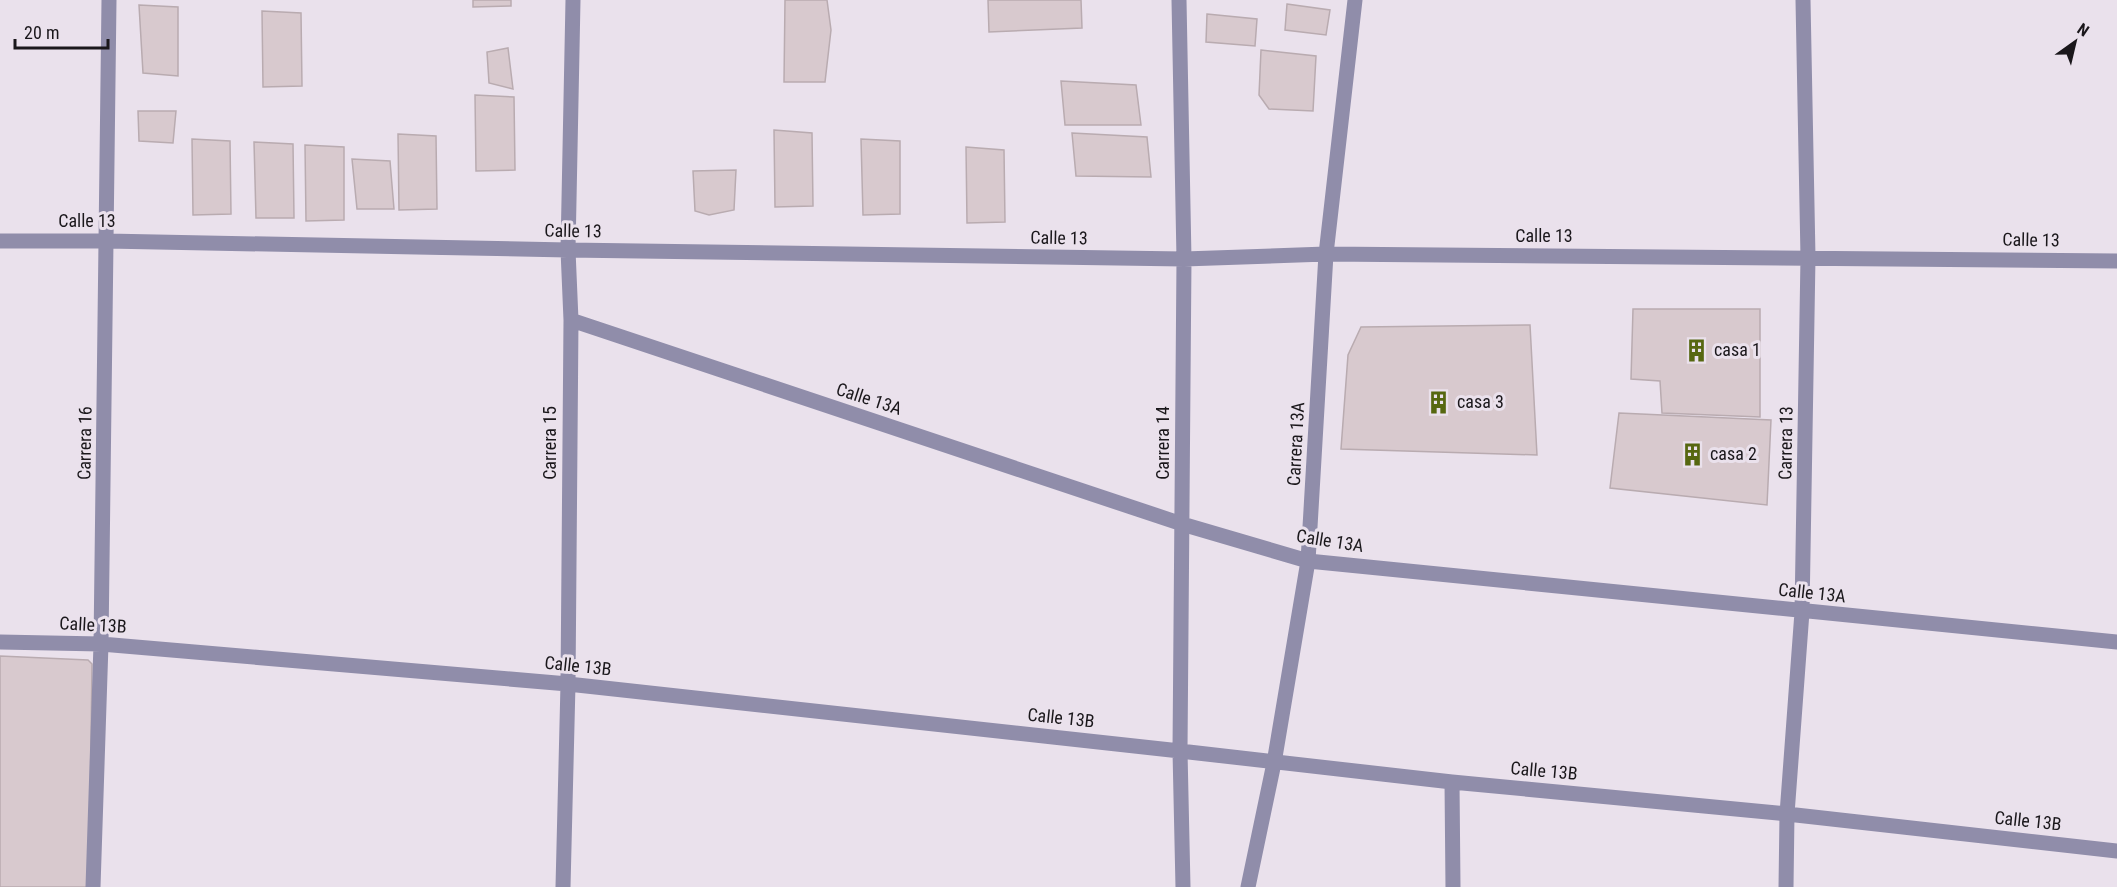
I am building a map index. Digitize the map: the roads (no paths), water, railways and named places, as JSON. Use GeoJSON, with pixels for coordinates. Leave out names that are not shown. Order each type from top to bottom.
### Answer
{"type":"FeatureCollection","features":[{"type":"Feature","properties":{"kind":"street","name":"Carrera 16"},"geometry":{"type":"LineString","coordinates":[[93,887],[101,644],[110,0]]}},
{"type":"Feature","properties":{"kind":"street","name":"Carrera 15"},"geometry":{"type":"LineString","coordinates":[[563,887],[568,684],[571,320],[568,250],[573,0]]}},
{"type":"Feature","properties":{"kind":"street","name":"Carrera 14"},"geometry":{"type":"LineString","coordinates":[[1179,0],[1184,260],[1180,751],[1183,887]]}},
{"type":"Feature","properties":{"kind":"street","name":"Carrera 13A"},"geometry":{"type":"LineString","coordinates":[[1248,887],[1274,763],[1308,561],[1326,254],[1355,0]]}},
{"type":"Feature","properties":{"kind":"street","name":"Carrera 13"},"geometry":{"type":"LineString","coordinates":[[1786,887],[1787,814],[1802,612],[1808,257],[1803,0]]}},
{"type":"Feature","properties":{"kind":"street","name":"Calle 13"},"geometry":{"type":"LineString","coordinates":[[0,241],[1184,260],[1326,254],[2117,261]]}},
{"type":"Feature","properties":{"kind":"street","name":"Calle 13A"},"geometry":{"type":"LineString","coordinates":[[571,320],[1182,524],[1308,561],[2117,642]]}},
{"type":"Feature","properties":{"kind":"street","name":"Calle 13B"},"geometry":{"type":"LineString","coordinates":[[0,642],[101,644],[568,684],[1274,763],[1787,814],[2117,851]]}},
{"type":"Feature","properties":{"kind":"street"},"geometry":{"type":"LineString","coordinates":[[1452,782],[1453,887]]}},
{"type":"Feature","properties":{"kind":"place","name":"casa 1"},"geometry":{"type":"Point","coordinates":[1696,350]}},
{"type":"Feature","properties":{"kind":"place","name":"casa 3"},"geometry":{"type":"Point","coordinates":[1439,402]}},
{"type":"Feature","properties":{"kind":"place","name":"casa 2"},"geometry":{"type":"Point","coordinates":[1692,454]}}]}
